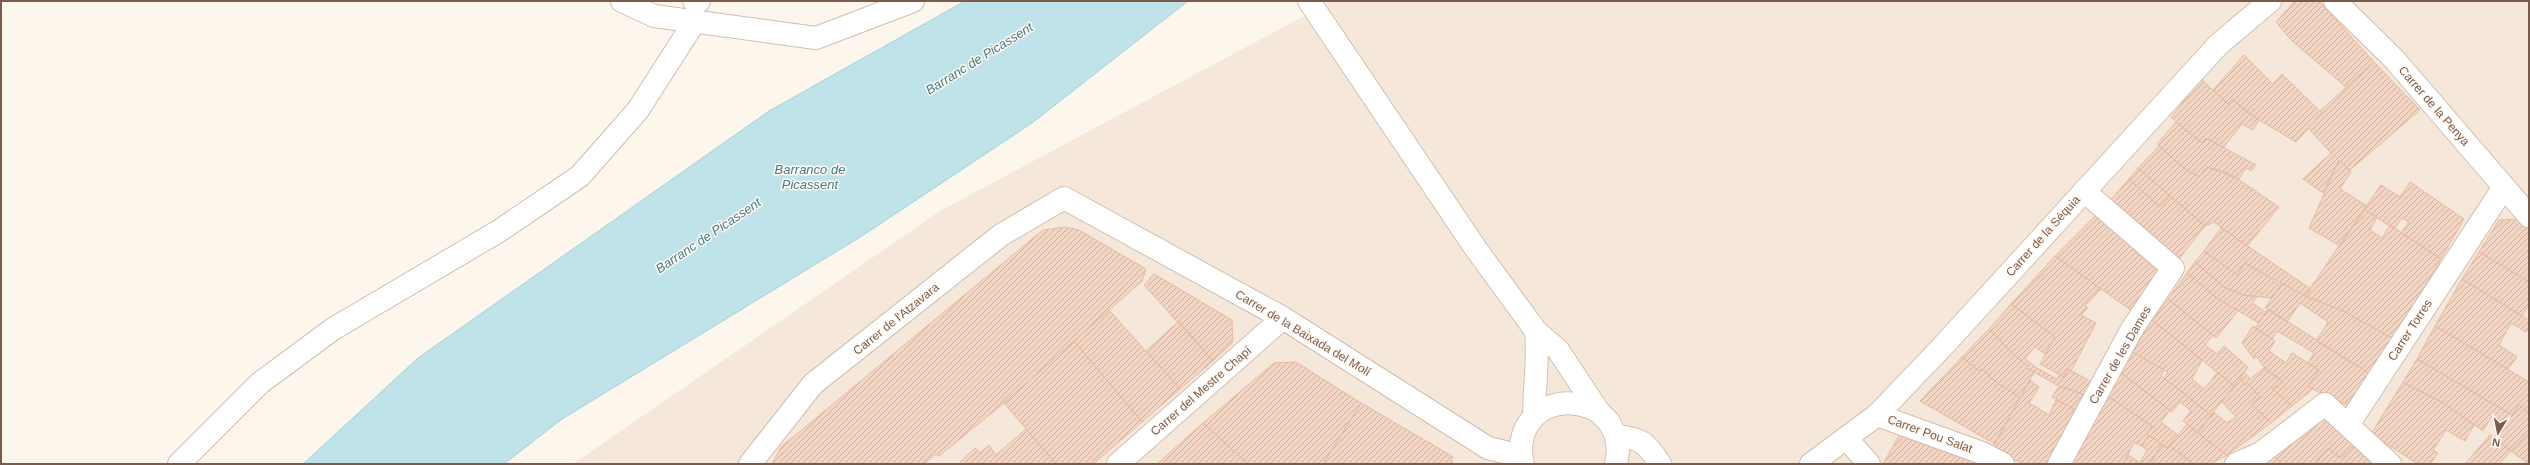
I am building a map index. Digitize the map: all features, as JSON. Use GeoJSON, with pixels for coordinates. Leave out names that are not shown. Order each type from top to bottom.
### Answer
{"type":"FeatureCollection","features":[{"type":"Feature","properties":{"kind":"street"},"geometry":{"type":"LineString","coordinates":[[622,1],[654,16],[696,8],[816,38],[912,1]]}},
{"type":"Feature","properties":{"kind":"street"},"geometry":{"type":"LineString","coordinates":[[1309,1],[1476,248],[1536,331],[1558,350],[1599,412],[1609,422],[1616,436],[1618,451],[1616,464]]}},
{"type":"Feature","properties":{"kind":"street","name":"Carrer de la Séquia"},"geometry":{"type":"LineString","coordinates":[[1811,464],[1877,415],[1943,346],[2218,44],[2270,1]]}},
{"type":"Feature","properties":{"kind":"street","name":"Carrer de la Penya"},"geometry":{"type":"LineString","coordinates":[[2335,1],[2394,59],[2504,186],[2526,207]]}},
{"type":"Feature","properties":{"kind":"street"},"geometry":{"type":"LineString","coordinates":[[179,464],[260,383],[327,334],[499,231],[580,176],[638,110],[696,8]]}},
{"type":"Feature","properties":{"kind":"street","name":"Carrer Torres"},"geometry":{"type":"LineString","coordinates":[[2348,425],[2504,186]]}},
{"type":"Feature","properties":{"kind":"street","name":"Carrer de les Dames"},"geometry":{"type":"LineString","coordinates":[[2059,464],[2132,329],[2173,268],[2084,191]]}},
{"type":"Feature","properties":{"kind":"street","name":"Carrer de la Baixada del Molí"},"geometry":{"type":"LineString","coordinates":[[1064,198],[1284,318],[1488,448],[1522,462]]}},
{"type":"Feature","properties":{"kind":"street","name":"Carrer de l'Atzavara"},"geometry":{"type":"LineString","coordinates":[[750,464],[813,384],[1001,234],[1064,198]]}},
{"type":"Feature","properties":{"kind":"street","name":"Carrer del Mestre Chapí"},"geometry":{"type":"LineString","coordinates":[[1118,464],[1284,318]]}},
{"type":"Feature","properties":{"kind":"street"},"geometry":{"type":"LineString","coordinates":[[1534,417],[1534,395],[1538,358],[1536,331]]}},
{"type":"Feature","properties":{"kind":"street"},"geometry":{"type":"LineString","coordinates":[[1522,462],[1524,435],[1534,417],[1546,408],[1558,403],[1573,402],[1587,405],[1599,412]]}},
{"type":"Feature","properties":{"kind":"street"},"geometry":{"type":"LineString","coordinates":[[2236,464],[2261,453],[2324,404],[2390,464]]}},
{"type":"Feature","properties":{"kind":"street","name":"Carrer Pou Salat"},"geometry":{"type":"LineString","coordinates":[[1877,415],[1982,453],[2003,464]]}},
{"type":"Feature","properties":{"kind":"street"},"geometry":{"type":"LineString","coordinates":[[1616,436],[1636,438],[1653,452],[1660,464]]}},
{"type":"Feature","properties":{"kind":"street"},"geometry":{"type":"LineString","coordinates":[[1846,438],[1869,464]]}},
{"type":"Feature","properties":{"kind":"shaded area"},"geometry":{"type":"Polygon","coordinates":[[[1332,1],[2529,1],[2529,464],[573,464],[940,211],[1332,1]]]}},
{"type":"Feature","properties":{"kind":"water","name":"Barranco de Picassent"},"geometry":{"type":"Polygon","coordinates":[[[965,1],[1188,1],[1032,123],[862,236],[562,419],[504,464],[303,464],[418,358],[769,111],[965,1]]]}},
{"type":"Feature","properties":{"kind":"building"},"geometry":{"type":"Polygon","coordinates":[[[2295,1],[2319,1],[2374,62],[2346,87],[2291,40],[2276,22],[2295,1]]]}},
{"type":"Feature","properties":{"kind":"building"},"geometry":{"type":"Polygon","coordinates":[[[2244,55],[2273,84],[2282,74],[2322,113],[2296,142],[2248,113],[2232,99],[2228,104],[2213,90],[2244,55]]]}},
{"type":"Feature","properties":{"kind":"building"},"geometry":{"type":"Polygon","coordinates":[[[2374,62],[2420,110],[2350,170],[2339,160],[2323,193],[2303,179],[2331,153],[2308,128],[2322,113],[2320,111],[2374,62]]]}},
{"type":"Feature","properties":{"kind":"building"},"geometry":{"type":"Polygon","coordinates":[[[2201,79],[2228,104],[2232,99],[2259,120],[2253,130],[2242,124],[2223,148],[2206,138],[2202,143],[2171,117],[2201,79]]]}},
{"type":"Feature","properties":{"kind":"building"},"geometry":{"type":"Polygon","coordinates":[[[2176,122],[2202,143],[2206,138],[2256,165],[2251,171],[2246,168],[2239,179],[2207,167],[2199,177],[2185,169],[2157,144],[2176,122]]]}},
{"type":"Feature","properties":{"kind":"building"},"geometry":{"type":"Polygon","coordinates":[[[2159,146],[2185,169],[2199,177],[2207,167],[2222,171],[2235,177],[2279,207],[2247,246],[2214,222],[2205,226],[2138,168],[2159,146]]]}},
{"type":"Feature","properties":{"kind":"building"},"geometry":{"type":"Polygon","coordinates":[[[2339,160],[2351,172],[2340,189],[2367,206],[2340,246],[2309,228],[2339,160]]]}},
{"type":"Feature","properties":{"kind":"building"},"geometry":{"type":"Polygon","coordinates":[[[2138,168],[2170,196],[2160,207],[2129,179],[2138,168]]]}},
{"type":"Feature","properties":{"kind":"building"},"geometry":{"type":"Polygon","coordinates":[[[2129,179],[2160,207],[2170,196],[2205,226],[2174,265],[2107,204],[2129,179]]]}},
{"type":"Feature","properties":{"kind":"building"},"geometry":{"type":"Polygon","coordinates":[[[2410,182],[2464,219],[2441,259],[2401,233],[2409,222],[2402,218],[2394,229],[2364,209],[2381,185],[2400,197],[2410,182]]]}},
{"type":"Feature","properties":{"kind":"building"},"geometry":{"type":"Polygon","coordinates":[[[2364,209],[2377,217],[2370,230],[2382,238],[2390,225],[2441,259],[2394,339],[2341,310],[2305,296],[2364,209]]]}},
{"type":"Feature","properties":{"kind":"building"},"geometry":{"type":"Polygon","coordinates":[[[2096,215],[2160,274],[2132,311],[2055,256],[2096,215]]]}},
{"type":"Feature","properties":{"kind":"building"},"geometry":{"type":"Polygon","coordinates":[[[2520,219],[2529,232],[2529,282],[2479,252],[2499,220],[2520,219]]]}},
{"type":"Feature","properties":{"kind":"building"},"geometry":{"type":"Polygon","coordinates":[[[1065,227],[1079,230],[1146,269],[1142,281],[1004,403],[939,456],[936,454],[924,464],[772,464],[781,447],[1043,230],[1065,227]]]}},
{"type":"Feature","properties":{"kind":"building"},"geometry":{"type":"Polygon","coordinates":[[[2221,228],[2311,289],[2305,296],[2245,263],[2237,275],[2204,251],[2221,228]]]}},
{"type":"Feature","properties":{"kind":"building"},"geometry":{"type":"Polygon","coordinates":[[[2204,251],[2237,275],[2245,263],[2281,285],[2272,298],[2244,295],[2224,287],[2195,262],[2204,251]]]}},
{"type":"Feature","properties":{"kind":"building"},"geometry":{"type":"Polygon","coordinates":[[[2479,252],[2529,282],[2529,305],[2522,316],[2462,279],[2479,252]]]}},
{"type":"Feature","properties":{"kind":"building"},"geometry":{"type":"Polygon","coordinates":[[[2055,256],[2101,289],[2085,306],[2088,308],[2081,315],[2096,323],[2071,371],[2068,369],[2064,377],[2040,364],[2055,337],[2011,304],[2055,256]]]}},
{"type":"Feature","properties":{"kind":"building"},"geometry":{"type":"Polygon","coordinates":[[[2195,262],[2224,287],[2244,295],[2257,297],[2252,303],[2266,312],[2259,323],[2218,299],[2187,273],[2195,262]]]}},
{"type":"Feature","properties":{"kind":"building"},"geometry":{"type":"Polygon","coordinates":[[[2187,273],[2218,299],[2238,311],[2216,338],[2168,299],[2187,273]]]}},
{"type":"Feature","properties":{"kind":"building"},"geometry":{"type":"Polygon","coordinates":[[[1154,274],[1232,320],[1233,342],[1213,361],[1144,285],[1154,274]]]}},
{"type":"Feature","properties":{"kind":"building"},"geometry":{"type":"Polygon","coordinates":[[[2462,279],[2529,320],[2529,327],[2526,332],[2511,323],[2499,345],[2517,357],[2508,369],[2435,326],[2462,279]]]}},
{"type":"Feature","properties":{"kind":"building"},"geometry":{"type":"Polygon","coordinates":[[[2282,283],[2305,296],[2341,310],[2394,339],[2372,375],[2316,341],[2328,322],[2300,303],[2287,322],[2265,308],[2282,283]]]}},
{"type":"Feature","properties":{"kind":"building"},"geometry":{"type":"Polygon","coordinates":[[[2168,299],[2213,335],[2205,345],[2217,354],[2224,346],[2248,367],[2234,386],[2152,320],[2168,299]]]}},
{"type":"Feature","properties":{"kind":"building"},"geometry":{"type":"Polygon","coordinates":[[[2011,304],[2055,337],[2045,354],[2035,347],[2025,358],[2035,367],[2057,379],[2060,375],[2064,377],[2068,369],[2094,383],[2088,396],[2059,386],[2026,368],[2028,366],[2015,356],[1989,329],[2011,304]]]}},
{"type":"Feature","properties":{"kind":"building"},"geometry":{"type":"Polygon","coordinates":[[[2268,309],[2372,375],[2354,407],[2329,398],[2308,386],[2319,370],[2308,363],[2314,353],[2277,331],[2272,339],[2255,328],[2268,309]]]}},
{"type":"Feature","properties":{"kind":"building"},"geometry":{"type":"Polygon","coordinates":[[[1109,310],[1180,389],[1142,422],[1074,341],[1109,310]]]}},
{"type":"Feature","properties":{"kind":"building"},"geometry":{"type":"Polygon","coordinates":[[[2152,320],[2202,360],[2192,379],[2204,389],[2218,372],[2234,386],[2211,415],[2164,378],[2168,372],[2132,352],[2152,320]]]}},
{"type":"Feature","properties":{"kind":"building"},"geometry":{"type":"Polygon","coordinates":[[[1179,321],[1213,361],[1180,389],[1146,351],[1179,321]]]}},
{"type":"Feature","properties":{"kind":"building"},"geometry":{"type":"Polygon","coordinates":[[[2253,326],[2275,341],[2269,351],[2286,363],[2292,353],[2319,370],[2308,386],[2313,389],[2292,406],[2272,389],[2283,382],[2267,371],[2256,356],[2254,359],[2242,343],[2253,326]]]}},
{"type":"Feature","properties":{"kind":"building"},"geometry":{"type":"Polygon","coordinates":[[[2435,326],[2529,382],[2529,413],[2519,405],[2512,415],[2417,359],[2435,326]]]}},
{"type":"Feature","properties":{"kind":"building"},"geometry":{"type":"Polygon","coordinates":[[[1989,329],[2015,356],[2028,366],[2026,368],[2034,372],[2020,398],[1989,377],[1990,375],[1981,369],[1979,371],[1962,357],[1989,329]]]}},
{"type":"Feature","properties":{"kind":"building"},"geometry":{"type":"Polygon","coordinates":[[[1074,341],[1142,422],[1093,464],[1056,464],[1004,403],[1074,341]]]}},
{"type":"Feature","properties":{"kind":"building"},"geometry":{"type":"Polygon","coordinates":[[[2132,352],[2164,370],[2161,376],[2211,415],[2198,433],[2183,421],[2191,411],[2180,402],[2172,412],[2120,372],[2132,352]]]}},
{"type":"Feature","properties":{"kind":"building"},"geometry":{"type":"Polygon","coordinates":[[[1962,357],[1979,371],[1981,369],[1990,375],[1989,377],[2020,398],[1995,444],[1920,401],[1962,357]]]}},
{"type":"Feature","properties":{"kind":"building"},"geometry":{"type":"Polygon","coordinates":[[[2417,359],[2512,415],[2519,405],[2529,413],[2529,432],[2511,451],[2494,438],[2506,424],[2492,416],[2483,431],[2445,404],[2403,382],[2417,359]]]}},
{"type":"Feature","properties":{"kind":"building"},"geometry":{"type":"Polygon","coordinates":[[[1296,362],[1361,403],[1323,464],[1248,464],[1203,423],[1274,363],[1296,362]]]}},
{"type":"Feature","properties":{"kind":"building"},"geometry":{"type":"Polygon","coordinates":[[[2265,367],[2283,382],[2272,389],[2292,406],[2271,423],[2251,404],[2260,397],[2247,383],[2245,385],[2240,378],[2244,372],[2250,379],[2265,367]]]}},
{"type":"Feature","properties":{"kind":"building"},"geometry":{"type":"Polygon","coordinates":[[[2120,372],[2170,410],[2161,422],[2178,435],[2167,448],[2147,434],[2152,426],[2106,395],[2120,372]]]}},
{"type":"Feature","properties":{"kind":"building"},"geometry":{"type":"Polygon","coordinates":[[[2240,378],[2245,385],[2247,383],[2260,397],[2251,404],[2271,423],[2227,455],[2198,433],[2214,412],[2227,423],[2236,417],[2222,402],[2240,378]]]}},
{"type":"Feature","properties":{"kind":"building"},"geometry":{"type":"Polygon","coordinates":[[[2030,380],[2039,387],[2029,403],[2049,415],[2056,400],[2080,412],[2052,464],[2023,464],[1992,448],[2030,380]]]}},
{"type":"Feature","properties":{"kind":"building"},"geometry":{"type":"Polygon","coordinates":[[[2403,382],[2445,404],[2474,425],[2465,441],[2446,430],[2433,450],[2438,453],[2430,464],[2418,464],[2371,434],[2403,382]]]}},
{"type":"Feature","properties":{"kind":"building"},"geometry":{"type":"Polygon","coordinates":[[[2059,386],[2088,396],[2080,412],[2052,397],[2059,386]]]}},
{"type":"Feature","properties":{"kind":"building"},"geometry":{"type":"Polygon","coordinates":[[[2106,395],[2152,426],[2147,434],[2149,435],[2142,446],[2134,443],[2123,464],[2068,464],[2106,395]]]}},
{"type":"Feature","properties":{"kind":"building"},"geometry":{"type":"Polygon","coordinates":[[[1361,403],[1452,456],[1452,464],[1323,464],[1361,403]]]}},
{"type":"Feature","properties":{"kind":"building"},"geometry":{"type":"Polygon","coordinates":[[[2322,411],[2356,444],[2340,458],[2328,448],[2316,461],[2320,464],[2282,464],[2273,454],[2322,411]]]}},
{"type":"Feature","properties":{"kind":"building"},"geometry":{"type":"Polygon","coordinates":[[[1203,423],[1248,464],[1157,464],[1203,423]]]}},
{"type":"Feature","properties":{"kind":"building"},"geometry":{"type":"Polygon","coordinates":[[[2187,424],[2227,455],[2210,464],[2194,464],[2169,446],[2187,424]]]}},
{"type":"Feature","properties":{"kind":"building"},"geometry":{"type":"Polygon","coordinates":[[[1026,429],[1056,464],[962,464],[960,462],[975,448],[980,453],[989,445],[996,455],[1026,429]]]}},
{"type":"Feature","properties":{"kind":"building"},"geometry":{"type":"Polygon","coordinates":[[[1901,432],[1986,464],[1883,464],[1901,432]]]}},
{"type":"Feature","properties":{"kind":"building"},"geometry":{"type":"Polygon","coordinates":[[[2529,432],[2529,464],[2511,451],[2529,432]]]}},
{"type":"Feature","properties":{"kind":"building"},"geometry":{"type":"Polygon","coordinates":[[[2149,435],[2162,444],[2150,464],[2123,464],[2128,455],[2140,463],[2147,450],[2142,446],[2149,435]]]}},
{"type":"Feature","properties":{"kind":"building"},"geometry":{"type":"Polygon","coordinates":[[[2490,435],[2511,451],[2499,464],[2465,464],[2490,435]]]}},
{"type":"Feature","properties":{"kind":"building"},"geometry":{"type":"Polygon","coordinates":[[[2162,444],[2167,448],[2169,446],[2194,464],[2150,464],[2162,444]]]}},
{"type":"Feature","properties":{"kind":"building"},"geometry":{"type":"Polygon","coordinates":[[[2356,444],[2375,464],[2320,464],[2316,461],[2328,448],[2340,458],[2356,444]]]}},
{"type":"Feature","properties":{"kind":"building"},"geometry":{"type":"Polygon","coordinates":[[[2273,454],[2282,464],[2260,464],[2273,454]]]}},
{"type":"Feature","properties":{"kind":"water label","name":"Barranc de Picassent"},"geometry":{"type":"Point","coordinates":[979,58]}},
{"type":"Feature","properties":{"kind":"water label","name":"Barranc de Picassent"},"geometry":{"type":"Point","coordinates":[708,235]}}]}
